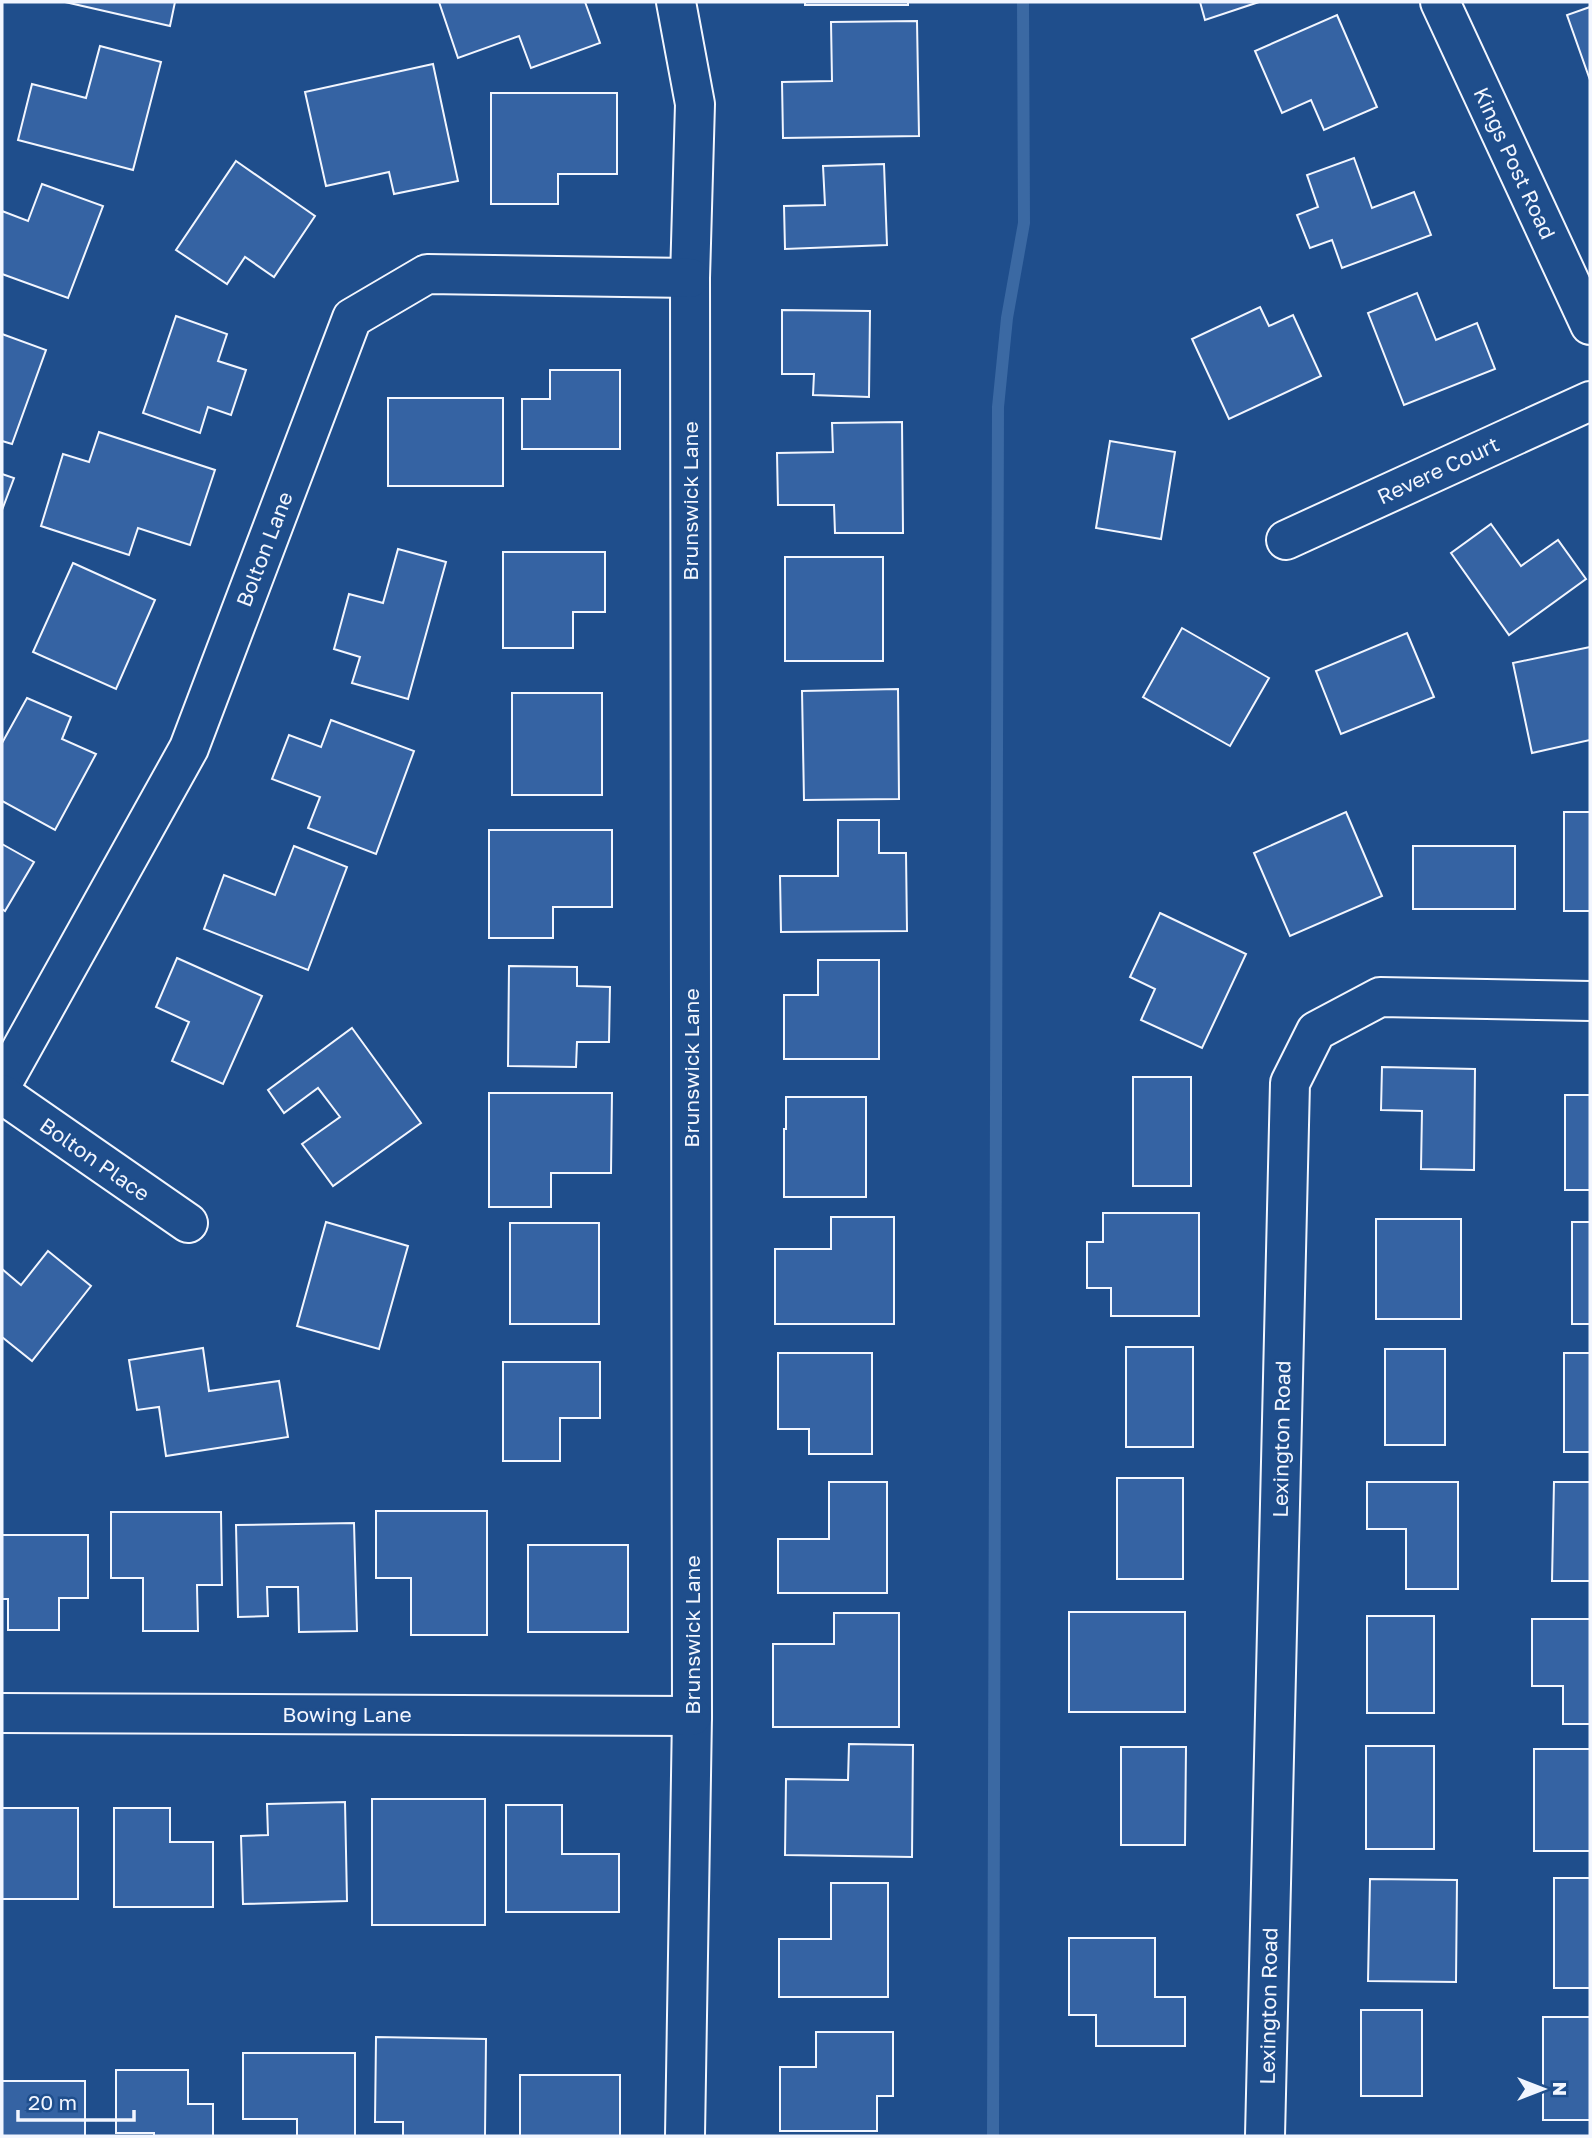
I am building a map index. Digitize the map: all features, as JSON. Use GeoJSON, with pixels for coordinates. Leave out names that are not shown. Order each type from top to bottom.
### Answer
{"type":"FeatureCollection","features":[{"type":"Feature","properties":{"kind":"street","name":"Brunswick Lane"},"geometry":{"type":"LineString","coordinates":[[676,2],[695,104],[690,278],[692,1716],[685,2136]]}},
{"type":"Feature","properties":{"kind":"street","name":"Kings Post Road"},"geometry":{"type":"LineString","coordinates":[[1440,2],[1590,325]]}},
{"type":"Feature","properties":{"kind":"street","name":"Bolton Lane"},"geometry":{"type":"LineString","coordinates":[[2,1084],[189,748],[352,318],[427,274],[690,278]]}},
{"type":"Feature","properties":{"kind":"street","name":"Revere Court"},"geometry":{"type":"LineString","coordinates":[[1286,540],[1590,401]]}},
{"type":"Feature","properties":{"kind":"street","name":"Lexington Road"},"geometry":{"type":"LineString","coordinates":[[1265,2136],[1290,1083],[1316,1031],[1380,997],[1590,1002]]}},
{"type":"Feature","properties":{"kind":"street","name":"Bolton Place"},"geometry":{"type":"LineString","coordinates":[[2,1094],[188,1223]]}},
{"type":"Feature","properties":{"kind":"street","name":"Bowing Lane"},"geometry":{"type":"LineString","coordinates":[[2,1713],[692,1716]]}},
{"type":"Feature","properties":{"kind":"building"},"geometry":{"type":"Polygon","coordinates":[[[65,2],[175,2],[170,26],[65,2]]]}},
{"type":"Feature","properties":{"kind":"building"},"geometry":{"type":"Polygon","coordinates":[[[439,2],[585,2],[600,43],[531,68],[519,36],[458,58],[439,2]]]}},
{"type":"Feature","properties":{"kind":"building"},"geometry":{"type":"Polygon","coordinates":[[[805,2],[908,2],[908,5],[805,5],[805,2]]]}},
{"type":"Feature","properties":{"kind":"building"},"geometry":{"type":"Polygon","coordinates":[[[1200,2],[1259,2],[1205,20],[1200,2]]]}},
{"type":"Feature","properties":{"kind":"building"},"geometry":{"type":"Polygon","coordinates":[[[1590,7],[1590,80],[1567,15],[1590,7]]]}},
{"type":"Feature","properties":{"kind":"building"},"geometry":{"type":"Polygon","coordinates":[[[1337,15],[1377,107],[1324,130],[1311,100],[1282,113],[1255,51],[1337,15]]]}},
{"type":"Feature","properties":{"kind":"building"},"geometry":{"type":"Polygon","coordinates":[[[917,21],[919,136],[783,138],[782,82],[832,81],[831,22],[917,21]]]}},
{"type":"Feature","properties":{"kind":"building"},"geometry":{"type":"Polygon","coordinates":[[[100,46],[161,62],[133,170],[18,140],[32,84],[86,98],[100,46]]]}},
{"type":"Feature","properties":{"kind":"building"},"geometry":{"type":"Polygon","coordinates":[[[433,64],[458,181],[394,194],[389,172],[326,186],[305,92],[433,64]]]}},
{"type":"Feature","properties":{"kind":"building"},"geometry":{"type":"Polygon","coordinates":[[[491,93],[617,93],[617,174],[558,174],[558,204],[491,204],[491,93]]]}},
{"type":"Feature","properties":{"kind":"building"},"geometry":{"type":"Polygon","coordinates":[[[1354,158],[1372,208],[1414,192],[1431,235],[1342,268],[1332,240],[1310,248],[1297,215],[1318,207],[1307,175],[1354,158]]]}},
{"type":"Feature","properties":{"kind":"building"},"geometry":{"type":"Polygon","coordinates":[[[236,161],[315,216],[274,277],[245,257],[227,284],[176,250],[236,161]]]}},
{"type":"Feature","properties":{"kind":"building"},"geometry":{"type":"Polygon","coordinates":[[[884,164],[887,245],[785,249],[784,206],[825,205],[823,166],[884,164]]]}},
{"type":"Feature","properties":{"kind":"building"},"geometry":{"type":"Polygon","coordinates":[[[42,184],[103,206],[68,298],[2,274],[2,211],[28,221],[42,184]]]}},
{"type":"Feature","properties":{"kind":"building"},"geometry":{"type":"Polygon","coordinates":[[[1417,293],[1436,340],[1477,323],[1495,369],[1404,405],[1368,313],[1417,293]]]}},
{"type":"Feature","properties":{"kind":"building"},"geometry":{"type":"Polygon","coordinates":[[[1260,307],[1269,326],[1293,315],[1321,376],[1229,419],[1192,339],[1260,307]]]}},
{"type":"Feature","properties":{"kind":"building"},"geometry":{"type":"Polygon","coordinates":[[[782,310],[870,311],[869,397],[813,395],[814,374],[782,374],[782,310]]]}},
{"type":"Feature","properties":{"kind":"building"},"geometry":{"type":"Polygon","coordinates":[[[176,316],[227,334],[218,361],[246,370],[231,415],[208,407],[200,433],[143,413],[176,316]]]}},
{"type":"Feature","properties":{"kind":"building"},"geometry":{"type":"Polygon","coordinates":[[[2,334],[46,350],[12,444],[2,441],[2,334]]]}},
{"type":"Feature","properties":{"kind":"building"},"geometry":{"type":"Polygon","coordinates":[[[550,370],[620,370],[620,449],[522,449],[522,399],[550,399],[550,370]]]}},
{"type":"Feature","properties":{"kind":"building"},"geometry":{"type":"Polygon","coordinates":[[[388,398],[503,398],[503,486],[388,486],[388,398]]]}},
{"type":"Feature","properties":{"kind":"building"},"geometry":{"type":"Polygon","coordinates":[[[902,422],[903,533],[835,533],[834,505],[778,505],[777,453],[833,452],[832,423],[902,422]]]}},
{"type":"Feature","properties":{"kind":"building"},"geometry":{"type":"Polygon","coordinates":[[[99,432],[215,470],[190,545],[138,528],[129,555],[41,526],[63,454],[89,462],[99,432]]]}},
{"type":"Feature","properties":{"kind":"building"},"geometry":{"type":"Polygon","coordinates":[[[1110,441],[1175,452],[1161,539],[1096,528],[1110,441]]]}},
{"type":"Feature","properties":{"kind":"building"},"geometry":{"type":"Polygon","coordinates":[[[2,474],[14,478],[2,510],[2,474]]]}},
{"type":"Feature","properties":{"kind":"building"},"geometry":{"type":"Polygon","coordinates":[[[1491,524],[1521,566],[1558,540],[1586,579],[1509,635],[1451,553],[1491,524]]]}},
{"type":"Feature","properties":{"kind":"building"},"geometry":{"type":"Polygon","coordinates":[[[398,549],[446,562],[408,699],[352,683],[360,657],[334,649],[349,594],[383,603],[398,549]]]}},
{"type":"Feature","properties":{"kind":"building"},"geometry":{"type":"Polygon","coordinates":[[[503,552],[605,552],[605,612],[573,612],[573,648],[503,648],[503,552]]]}},
{"type":"Feature","properties":{"kind":"building"},"geometry":{"type":"Polygon","coordinates":[[[785,557],[883,557],[883,661],[785,661],[785,557]]]}},
{"type":"Feature","properties":{"kind":"building"},"geometry":{"type":"Polygon","coordinates":[[[73,563],[155,600],[116,689],[33,652],[73,563]]]}},
{"type":"Feature","properties":{"kind":"building"},"geometry":{"type":"Polygon","coordinates":[[[1182,628],[1269,678],[1230,746],[1143,697],[1182,628]]]}},
{"type":"Feature","properties":{"kind":"building"},"geometry":{"type":"Polygon","coordinates":[[[1407,633],[1434,697],[1341,734],[1316,671],[1407,633]]]}},
{"type":"Feature","properties":{"kind":"building"},"geometry":{"type":"Polygon","coordinates":[[[1590,647],[1590,740],[1532,753],[1513,663],[1590,647]]]}},
{"type":"Feature","properties":{"kind":"building"},"geometry":{"type":"Polygon","coordinates":[[[898,689],[899,799],[804,800],[802,691],[898,689]]]}},
{"type":"Feature","properties":{"kind":"building"},"geometry":{"type":"Polygon","coordinates":[[[512,693],[602,693],[602,795],[512,795],[512,693]]]}},
{"type":"Feature","properties":{"kind":"building"},"geometry":{"type":"Polygon","coordinates":[[[27,698],[71,717],[62,739],[96,754],[55,830],[2,801],[2,743],[27,698]]]}},
{"type":"Feature","properties":{"kind":"building"},"geometry":{"type":"Polygon","coordinates":[[[331,720],[414,751],[376,854],[308,828],[320,797],[272,779],[289,735],[321,747],[331,720]]]}},
{"type":"Feature","properties":{"kind":"building"},"geometry":{"type":"Polygon","coordinates":[[[1346,812],[1382,896],[1290,936],[1254,853],[1346,812]]]}},
{"type":"Feature","properties":{"kind":"building"},"geometry":{"type":"Polygon","coordinates":[[[1564,812],[1590,812],[1590,911],[1564,911],[1564,812]]]}},
{"type":"Feature","properties":{"kind":"building"},"geometry":{"type":"Polygon","coordinates":[[[838,820],[879,820],[879,853],[906,853],[907,931],[781,932],[780,876],[838,876],[838,820]]]}},
{"type":"Feature","properties":{"kind":"building"},"geometry":{"type":"Polygon","coordinates":[[[489,830],[612,830],[612,907],[553,907],[553,938],[489,938],[489,830]]]}},
{"type":"Feature","properties":{"kind":"building"},"geometry":{"type":"Polygon","coordinates":[[[2,844],[34,862],[5,911],[2,909],[2,844]]]}},
{"type":"Feature","properties":{"kind":"building"},"geometry":{"type":"Polygon","coordinates":[[[294,846],[347,867],[308,970],[204,929],[224,875],[275,895],[294,846]]]}},
{"type":"Feature","properties":{"kind":"building"},"geometry":{"type":"Polygon","coordinates":[[[1413,846],[1515,846],[1515,909],[1413,909],[1413,846]]]}},
{"type":"Feature","properties":{"kind":"building"},"geometry":{"type":"Polygon","coordinates":[[[1160,913],[1246,954],[1202,1048],[1141,1020],[1155,989],[1130,977],[1160,913]]]}},
{"type":"Feature","properties":{"kind":"building"},"geometry":{"type":"Polygon","coordinates":[[[177,958],[262,996],[223,1084],[172,1061],[189,1022],[156,1007],[177,958]]]}},
{"type":"Feature","properties":{"kind":"building"},"geometry":{"type":"Polygon","coordinates":[[[818,960],[879,960],[879,1059],[784,1059],[784,995],[818,995],[818,960]]]}},
{"type":"Feature","properties":{"kind":"building"},"geometry":{"type":"Polygon","coordinates":[[[509,966],[577,967],[577,986],[610,987],[609,1042],[577,1042],[576,1067],[508,1066],[509,966]]]}},
{"type":"Feature","properties":{"kind":"building"},"geometry":{"type":"Polygon","coordinates":[[[352,1028],[421,1123],[333,1186],[302,1144],[340,1117],[318,1088],[284,1113],[268,1090],[352,1028]]]}},
{"type":"Feature","properties":{"kind":"building"},"geometry":{"type":"Polygon","coordinates":[[[1382,1067],[1475,1069],[1474,1170],[1421,1169],[1422,1111],[1381,1110],[1382,1067]]]}},
{"type":"Feature","properties":{"kind":"building"},"geometry":{"type":"Polygon","coordinates":[[[1133,1077],[1191,1077],[1191,1186],[1133,1186],[1133,1077]]]}},
{"type":"Feature","properties":{"kind":"building"},"geometry":{"type":"Polygon","coordinates":[[[489,1093],[612,1093],[611,1173],[551,1173],[551,1207],[489,1207],[489,1093]]]}},
{"type":"Feature","properties":{"kind":"building"},"geometry":{"type":"Polygon","coordinates":[[[1565,1095],[1590,1095],[1590,1190],[1565,1190],[1565,1095]]]}},
{"type":"Feature","properties":{"kind":"building"},"geometry":{"type":"Polygon","coordinates":[[[786,1097],[866,1097],[866,1197],[784,1197],[786,1097]]]}},
{"type":"Feature","properties":{"kind":"building"},"geometry":{"type":"Polygon","coordinates":[[[1103,1213],[1199,1213],[1199,1316],[1111,1316],[1111,1288],[1087,1288],[1087,1242],[1103,1242],[1103,1213]]]}},
{"type":"Feature","properties":{"kind":"building"},"geometry":{"type":"Polygon","coordinates":[[[831,1217],[894,1217],[894,1324],[775,1324],[775,1249],[831,1249],[831,1217]]]}},
{"type":"Feature","properties":{"kind":"building"},"geometry":{"type":"Polygon","coordinates":[[[1376,1219],[1461,1219],[1461,1319],[1376,1319],[1376,1219]]]}},
{"type":"Feature","properties":{"kind":"building"},"geometry":{"type":"Polygon","coordinates":[[[326,1222],[408,1246],[379,1349],[297,1326],[326,1222]]]}},
{"type":"Feature","properties":{"kind":"building"},"geometry":{"type":"Polygon","coordinates":[[[1572,1222],[1590,1222],[1590,1324],[1572,1324],[1572,1222]]]}},
{"type":"Feature","properties":{"kind":"building"},"geometry":{"type":"Polygon","coordinates":[[[510,1223],[599,1223],[599,1324],[510,1324],[510,1223]]]}},
{"type":"Feature","properties":{"kind":"building"},"geometry":{"type":"Polygon","coordinates":[[[48,1251],[91,1286],[32,1361],[2,1337],[2,1269],[21,1285],[48,1251]]]}},
{"type":"Feature","properties":{"kind":"building"},"geometry":{"type":"Polygon","coordinates":[[[1126,1347],[1193,1347],[1193,1447],[1126,1447],[1126,1347]]]}},
{"type":"Feature","properties":{"kind":"building"},"geometry":{"type":"Polygon","coordinates":[[[203,1348],[209,1391],[279,1381],[288,1437],[166,1456],[159,1407],[137,1410],[129,1360],[203,1348]]]}},
{"type":"Feature","properties":{"kind":"building"},"geometry":{"type":"Polygon","coordinates":[[[1385,1349],[1445,1349],[1445,1445],[1385,1445],[1385,1349]]]}},
{"type":"Feature","properties":{"kind":"building"},"geometry":{"type":"Polygon","coordinates":[[[778,1353],[872,1353],[872,1454],[809,1454],[809,1429],[778,1429],[778,1353]]]}},
{"type":"Feature","properties":{"kind":"building"},"geometry":{"type":"Polygon","coordinates":[[[1564,1353],[1590,1353],[1590,1452],[1564,1452],[1564,1353]]]}},
{"type":"Feature","properties":{"kind":"building"},"geometry":{"type":"Polygon","coordinates":[[[503,1362],[600,1362],[600,1418],[560,1418],[560,1461],[503,1461],[503,1362]]]}},
{"type":"Feature","properties":{"kind":"building"},"geometry":{"type":"Polygon","coordinates":[[[1117,1478],[1183,1478],[1183,1579],[1117,1579],[1117,1478]]]}},
{"type":"Feature","properties":{"kind":"building"},"geometry":{"type":"Polygon","coordinates":[[[829,1482],[887,1482],[887,1593],[778,1593],[778,1539],[829,1539],[829,1482]]]}},
{"type":"Feature","properties":{"kind":"building"},"geometry":{"type":"Polygon","coordinates":[[[1367,1482],[1458,1482],[1458,1589],[1406,1589],[1406,1529],[1367,1529],[1367,1482]]]}},
{"type":"Feature","properties":{"kind":"building"},"geometry":{"type":"Polygon","coordinates":[[[1554,1482],[1590,1482],[1590,1581],[1552,1581],[1554,1482]]]}},
{"type":"Feature","properties":{"kind":"building"},"geometry":{"type":"Polygon","coordinates":[[[376,1511],[487,1511],[487,1635],[411,1635],[411,1578],[376,1578],[376,1511]]]}},
{"type":"Feature","properties":{"kind":"building"},"geometry":{"type":"Polygon","coordinates":[[[111,1512],[221,1512],[222,1585],[197,1585],[198,1631],[143,1631],[143,1578],[111,1578],[111,1512]]]}},
{"type":"Feature","properties":{"kind":"building"},"geometry":{"type":"Polygon","coordinates":[[[354,1523],[357,1631],[299,1632],[298,1587],[267,1587],[268,1616],[238,1617],[236,1525],[354,1523]]]}},
{"type":"Feature","properties":{"kind":"building"},"geometry":{"type":"Polygon","coordinates":[[[2,1535],[88,1535],[88,1598],[59,1598],[59,1630],[8,1630],[8,1599],[2,1599],[2,1535]]]}},
{"type":"Feature","properties":{"kind":"building"},"geometry":{"type":"Polygon","coordinates":[[[528,1545],[628,1545],[628,1632],[528,1632],[528,1545]]]}},
{"type":"Feature","properties":{"kind":"building"},"geometry":{"type":"Polygon","coordinates":[[[1069,1612],[1185,1612],[1185,1712],[1069,1712],[1069,1612]]]}},
{"type":"Feature","properties":{"kind":"building"},"geometry":{"type":"Polygon","coordinates":[[[834,1613],[899,1613],[899,1727],[773,1727],[773,1644],[834,1644],[834,1613]]]}},
{"type":"Feature","properties":{"kind":"building"},"geometry":{"type":"Polygon","coordinates":[[[1367,1616],[1434,1616],[1434,1713],[1367,1713],[1367,1616]]]}},
{"type":"Feature","properties":{"kind":"building"},"geometry":{"type":"Polygon","coordinates":[[[1532,1619],[1590,1619],[1590,1724],[1563,1724],[1563,1686],[1532,1686],[1532,1619]]]}},
{"type":"Feature","properties":{"kind":"building"},"geometry":{"type":"Polygon","coordinates":[[[849,1744],[913,1745],[912,1857],[785,1855],[786,1779],[848,1780],[849,1744]]]}},
{"type":"Feature","properties":{"kind":"building"},"geometry":{"type":"Polygon","coordinates":[[[1366,1746],[1434,1746],[1434,1849],[1366,1849],[1366,1746]]]}},
{"type":"Feature","properties":{"kind":"building"},"geometry":{"type":"Polygon","coordinates":[[[1121,1747],[1186,1747],[1185,1845],[1121,1845],[1121,1747]]]}},
{"type":"Feature","properties":{"kind":"building"},"geometry":{"type":"Polygon","coordinates":[[[1534,1749],[1590,1749],[1590,1851],[1534,1851],[1534,1749]]]}},
{"type":"Feature","properties":{"kind":"building"},"geometry":{"type":"Polygon","coordinates":[[[372,1799],[485,1799],[485,1925],[372,1925],[372,1799]]]}},
{"type":"Feature","properties":{"kind":"building"},"geometry":{"type":"Polygon","coordinates":[[[345,1802],[347,1901],[243,1904],[241,1836],[268,1835],[267,1804],[345,1802]]]}},
{"type":"Feature","properties":{"kind":"building"},"geometry":{"type":"Polygon","coordinates":[[[506,1805],[562,1805],[562,1854],[619,1854],[619,1912],[506,1912],[506,1805]]]}},
{"type":"Feature","properties":{"kind":"building"},"geometry":{"type":"Polygon","coordinates":[[[2,1808],[78,1808],[78,1899],[2,1899],[2,1808]]]}},
{"type":"Feature","properties":{"kind":"building"},"geometry":{"type":"Polygon","coordinates":[[[114,1808],[170,1808],[170,1842],[213,1842],[213,1907],[114,1907],[114,1808]]]}},
{"type":"Feature","properties":{"kind":"building"},"geometry":{"type":"Polygon","coordinates":[[[1554,1878],[1590,1878],[1590,1988],[1554,1988],[1554,1878]]]}},
{"type":"Feature","properties":{"kind":"building"},"geometry":{"type":"Polygon","coordinates":[[[1370,1879],[1457,1880],[1456,1982],[1368,1981],[1370,1879]]]}},
{"type":"Feature","properties":{"kind":"building"},"geometry":{"type":"Polygon","coordinates":[[[831,1883],[888,1883],[888,1997],[779,1997],[779,1939],[831,1939],[831,1883]]]}},
{"type":"Feature","properties":{"kind":"building"},"geometry":{"type":"Polygon","coordinates":[[[1069,1938],[1155,1938],[1155,1997],[1185,1997],[1185,2046],[1096,2046],[1096,2015],[1069,2015],[1069,1938]]]}},
{"type":"Feature","properties":{"kind":"building"},"geometry":{"type":"Polygon","coordinates":[[[1361,2010],[1422,2010],[1422,2096],[1361,2096],[1361,2010]]]}},
{"type":"Feature","properties":{"kind":"building"},"geometry":{"type":"Polygon","coordinates":[[[1543,2017],[1590,2017],[1590,2120],[1543,2120],[1543,2017]]]}},
{"type":"Feature","properties":{"kind":"building"},"geometry":{"type":"Polygon","coordinates":[[[816,2032],[893,2032],[893,2096],[877,2096],[877,2131],[780,2131],[780,2067],[816,2067],[816,2032]]]}},
{"type":"Feature","properties":{"kind":"building"},"geometry":{"type":"Polygon","coordinates":[[[376,2037],[486,2039],[485,2136],[403,2136],[403,2122],[375,2122],[376,2037]]]}},
{"type":"Feature","properties":{"kind":"building"},"geometry":{"type":"Polygon","coordinates":[[[243,2053],[355,2053],[355,2136],[297,2136],[297,2119],[243,2119],[243,2053]]]}},
{"type":"Feature","properties":{"kind":"building"},"geometry":{"type":"Polygon","coordinates":[[[116,2070],[188,2070],[188,2104],[213,2104],[213,2136],[116,2133],[116,2070]]]}},
{"type":"Feature","properties":{"kind":"building"},"geometry":{"type":"Polygon","coordinates":[[[520,2075],[620,2075],[620,2136],[520,2136],[520,2075]]]}},
{"type":"Feature","properties":{"kind":"building"},"geometry":{"type":"Polygon","coordinates":[[[2,2081],[85,2081],[85,2136],[2,2136],[2,2081]]]}},
{"type":"Feature","properties":{"kind":"waterway"},"geometry":{"type":"LineString","coordinates":[[993,2136],[998,407],[1007,318],[1024,223],[1023,2]]}}]}
